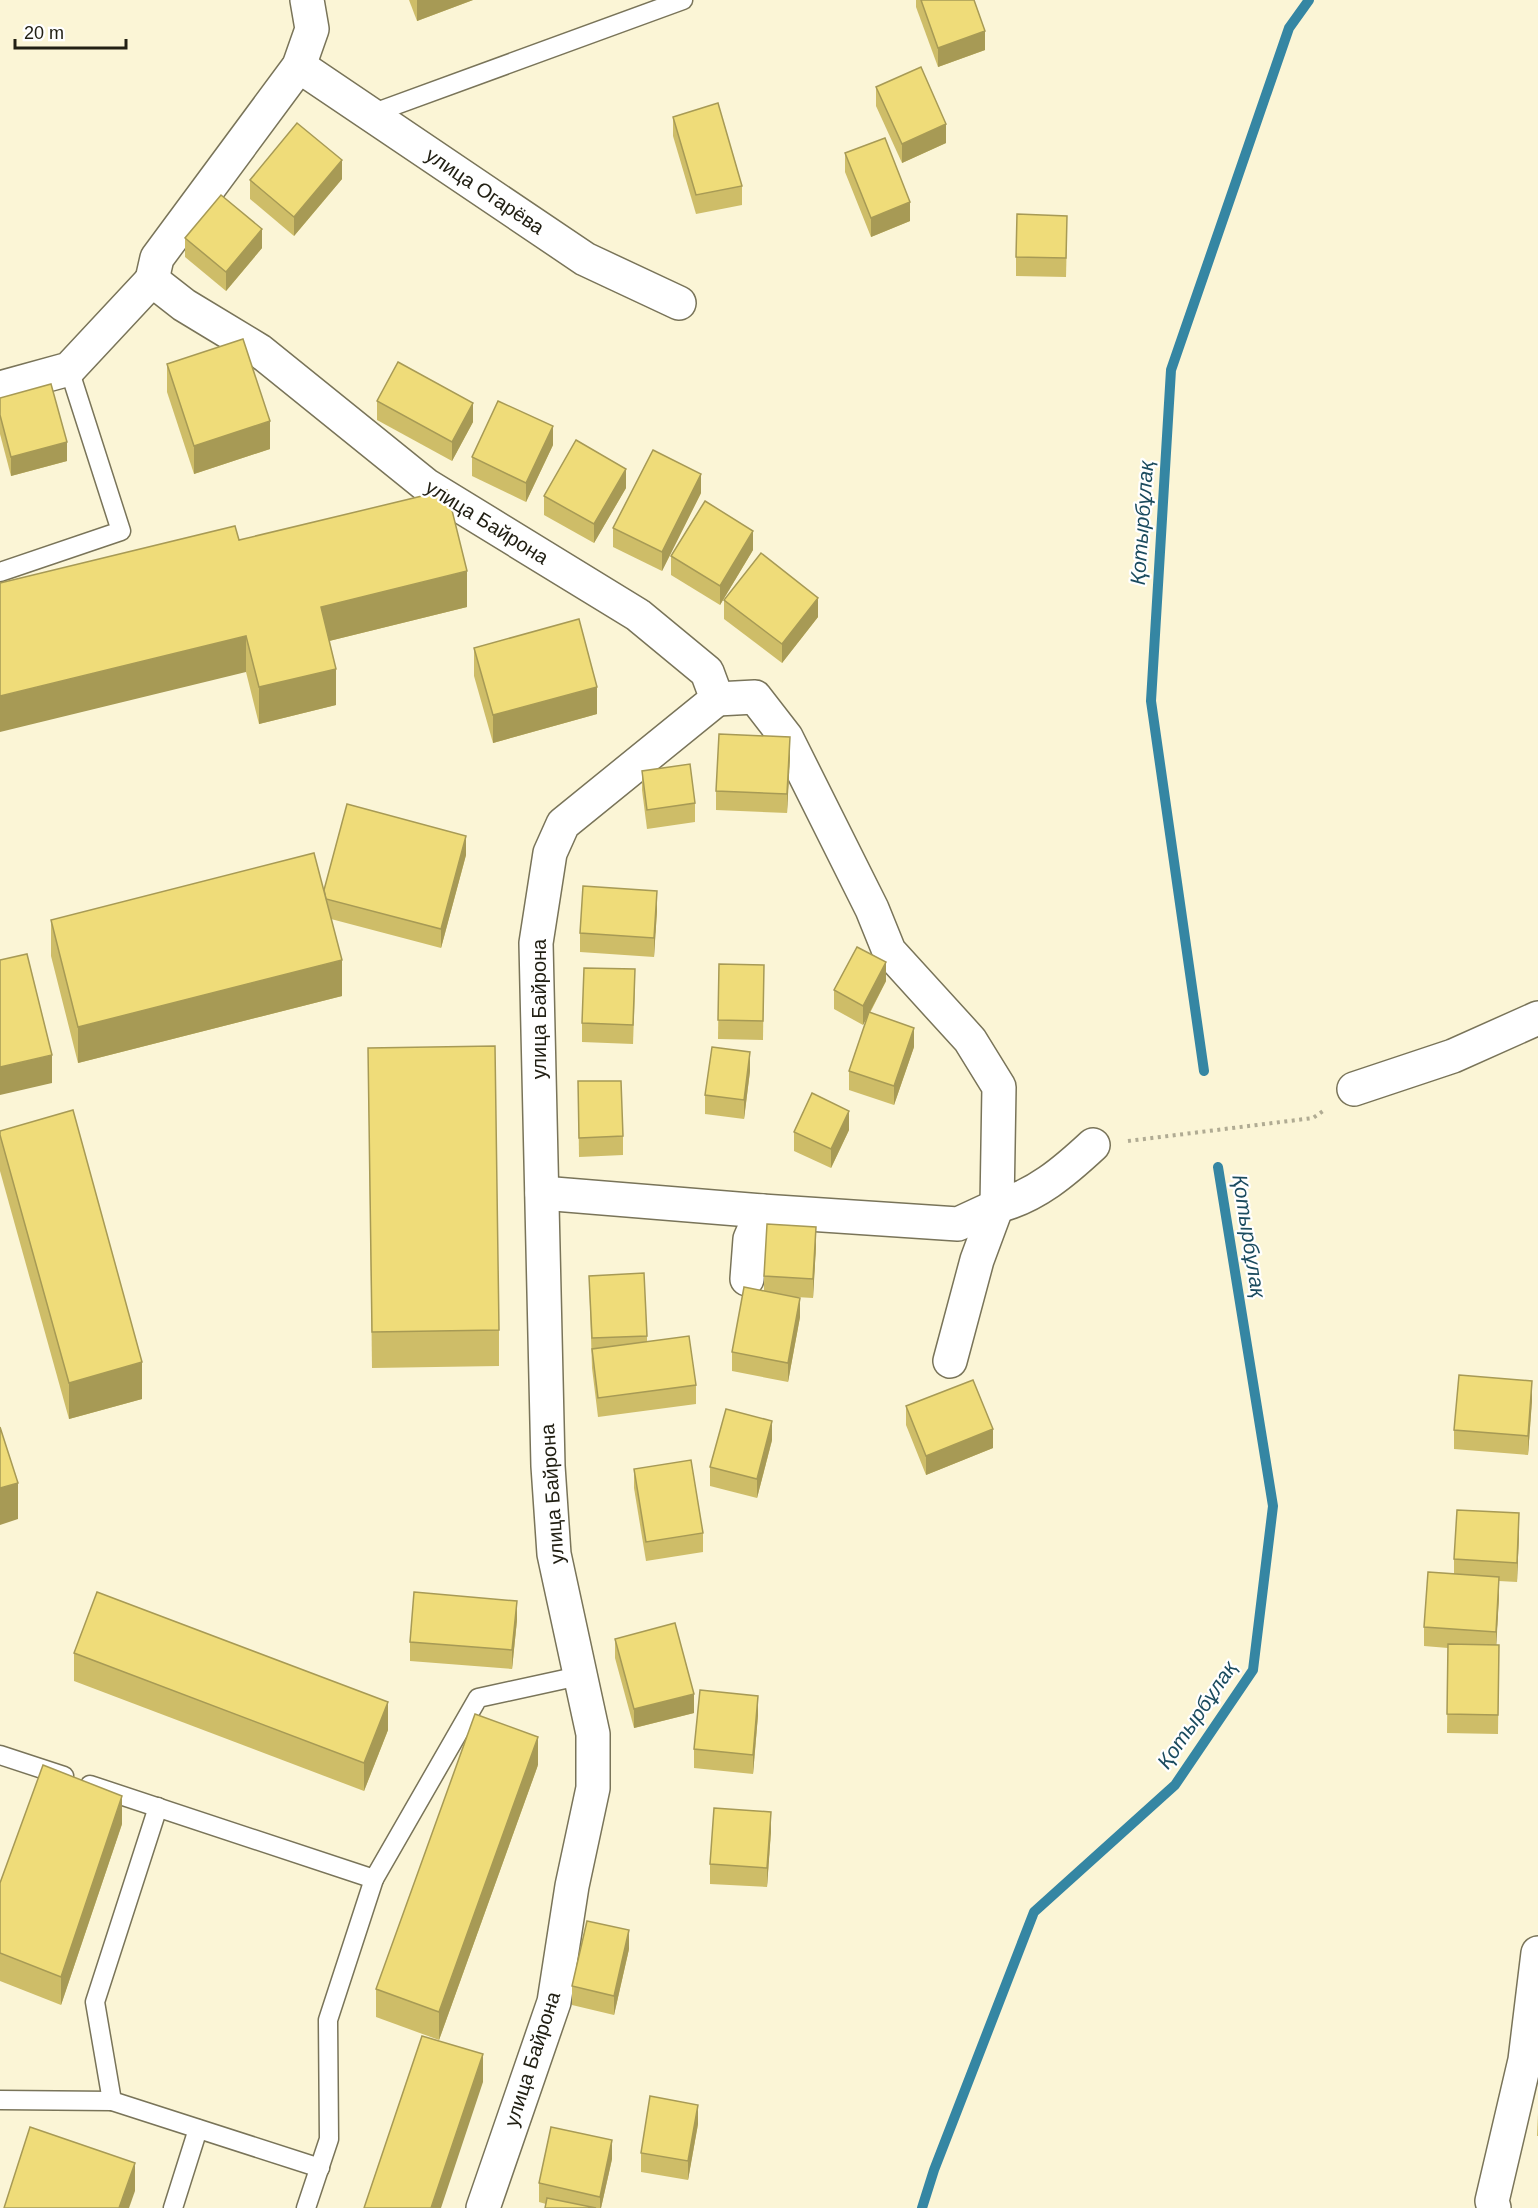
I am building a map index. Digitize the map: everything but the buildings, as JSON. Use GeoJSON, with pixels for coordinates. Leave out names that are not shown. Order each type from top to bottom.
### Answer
{"type":"FeatureCollection","features":[{"type":"Feature","properties":{"kind":"street"},"geometry":{"type":"LineString","coordinates":[[0,388],[69,369],[152,279],[157,258],[299,66],[312,29],[307,0]]}},
{"type":"Feature","properties":{"kind":"street","name":"улица Огарёва"},"geometry":{"type":"LineString","coordinates":[[299,66],[585,259],[678,303]]}},
{"type":"Feature","properties":{"kind":"street","name":"улица Байрона"},"geometry":{"type":"LineString","coordinates":[[152,279],[184,304],[260,351],[426,485],[638,615],[707,672],[717,699],[563,824],[550,853],[536,943],[548,1466],[554,1554],[593,1734],[593,1788],[572,1886],[554,2002],[483,2208]]}},
{"type":"Feature","properties":{"kind":"street"},"geometry":{"type":"LineString","coordinates":[[717,699],[755,697],[786,737],[872,909],[889,951],[970,1040],[999,1087],[997,1206],[977,1260],[950,1361]]}},
{"type":"Feature","properties":{"kind":"street"},"geometry":{"type":"LineString","coordinates":[[1354,1089],[1453,1056],[1538,1018]]}},
{"type":"Feature","properties":{"kind":"street"},"geometry":{"type":"LineString","coordinates":[[542,1193],[958,1224],[997,1206],[1014,1202],[1062,1174],[1093,1145]]}},
{"type":"Feature","properties":{"kind":"street"},"geometry":{"type":"LineString","coordinates":[[747,1279],[750,1239],[762,1211]]}},
{"type":"Feature","properties":{"kind":"street"},"geometry":{"type":"LineString","coordinates":[[1494,2208],[1492,2201],[1525,2060],[1538,1953]]}},
{"type":"Feature","properties":{"kind":"lane"},"geometry":{"type":"LineString","coordinates":[[371,114],[683,0]]}},
{"type":"Feature","properties":{"kind":"lane"},"geometry":{"type":"LineString","coordinates":[[0,572],[121,531],[69,369]]}},
{"type":"Feature","properties":{"kind":"lane"},"geometry":{"type":"LineString","coordinates":[[306,2208],[329,2139],[328,2020],[374,1879],[478,1698],[579,1676]]}},
{"type":"Feature","properties":{"kind":"lane"},"geometry":{"type":"LineString","coordinates":[[0,1755],[374,1879]]}},
{"type":"Feature","properties":{"kind":"lane"},"geometry":{"type":"LineString","coordinates":[[112,2101],[95,2002],[158,1807]]}},
{"type":"Feature","properties":{"kind":"lane"},"geometry":{"type":"LineString","coordinates":[[0,2100],[112,2101],[320,2168]]}},
{"type":"Feature","properties":{"kind":"lane"},"geometry":{"type":"LineString","coordinates":[[173,2208],[198,2129]]}},
{"type":"Feature","properties":{"kind":"path"},"geometry":{"type":"LineString","coordinates":[[1093,1145],[1313,1118],[1354,1089]]}},
{"type":"Feature","properties":{"kind":"waterway","name":"Қотырбұлақ"},"geometry":{"type":"LineString","coordinates":[[1204,1071],[1151,701],[1171,370],[1289,28],[1309,0]]}},
{"type":"Feature","properties":{"kind":"waterway","name":"Қотырбұлақ"},"geometry":{"type":"LineString","coordinates":[[922,2208],[934,2170],[1034,1912],[1175,1785],[1253,1670],[1273,1506],[1218,1167]]}}]}
